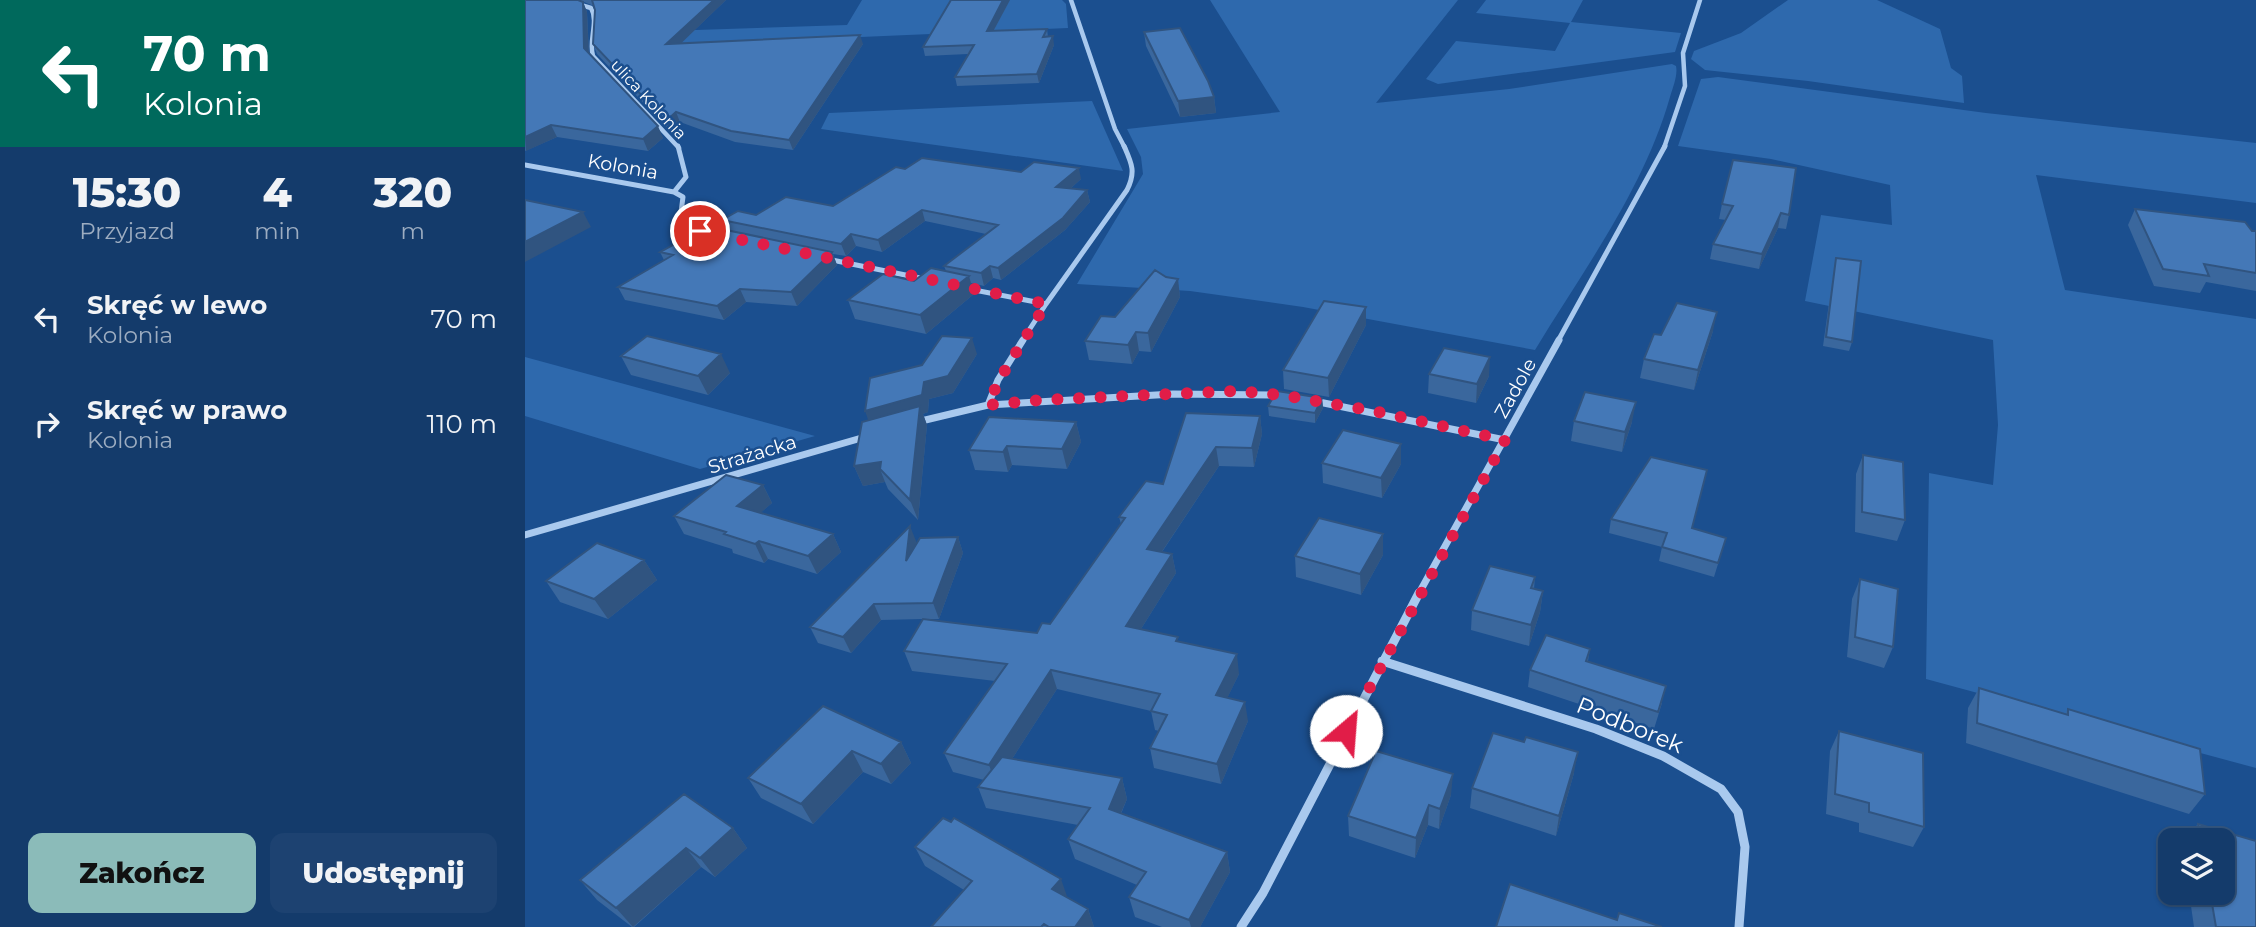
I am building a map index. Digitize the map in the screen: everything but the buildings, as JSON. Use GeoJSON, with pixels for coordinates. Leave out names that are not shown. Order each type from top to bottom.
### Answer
{"type":"FeatureCollection","features":[{"type":"Feature","properties":{"kind":"street","name":"ulica Kolonia"},"geometry":{"type":"LineString","coordinates":[[564,0],[591,8],[594,13],[590,47],[593,56],[679,148],[686,177],[674,192]]}},
{"type":"Feature","properties":{"kind":"street"},"geometry":{"type":"LineString","coordinates":[[988,405],[999,380],[1046,304],[1127,190],[1134,176],[1133,165],[1115,129],[1071,0]]}},
{"type":"Feature","properties":{"kind":"street","name":"Zadole"},"geometry":{"type":"LineString","coordinates":[[1241,927],[1263,893],[1382,661],[1665,147],[1685,86],[1683,53],[1699,0]]}},
{"type":"Feature","properties":{"kind":"street","name":"Kolonia"},"geometry":{"type":"LineString","coordinates":[[525,164],[674,192],[683,197],[680,219],[685,225],[713,234]]}},
{"type":"Feature","properties":{"kind":"street"},"geometry":{"type":"LineString","coordinates":[[821,257],[929,280]]}},
{"type":"Feature","properties":{"kind":"street"},"geometry":{"type":"LineString","coordinates":[[955,286],[1046,304]]}},
{"type":"Feature","properties":{"kind":"street"},"geometry":{"type":"LineString","coordinates":[[909,424],[988,405],[1040,400],[1238,391],[1294,398]]}},
{"type":"Feature","properties":{"kind":"street"},"geometry":{"type":"LineString","coordinates":[[1307,400],[1505,440]]}},
{"type":"Feature","properties":{"kind":"street","name":"Strażacka"},"geometry":{"type":"LineString","coordinates":[[525,535],[869,436]]}},
{"type":"Feature","properties":{"kind":"street","name":"Podborek"},"geometry":{"type":"LineString","coordinates":[[1382,661],[1595,729],[1663,756],[1721,789],[1738,812],[1745,847],[1739,927]]}},
{"type":"Feature","properties":{"kind":"shaded area"},"geometry":{"type":"Polygon","coordinates":[[[862,0],[1062,0],[1066,4],[1068,28],[610,48],[605,33],[847,25],[862,0]]]}},
{"type":"Feature","properties":{"kind":"shaded area"},"geometry":{"type":"Polygon","coordinates":[[[1210,0],[1458,0],[1376,103],[1509,89],[1672,64],[1676,66],[1676,77],[1659,131],[1645,164],[1611,228],[1535,350],[1303,307],[1190,291],[1077,284],[1143,174],[1141,157],[1127,129],[1280,112],[1210,0]]]}},
{"type":"Feature","properties":{"kind":"shaded area"},"geometry":{"type":"Polygon","coordinates":[[[1486,0],[1583,0],[1571,22],[1681,33],[1675,52],[1438,84],[1426,79],[1456,41],[1555,51],[1570,23],[1476,13],[1486,0]]]}},
{"type":"Feature","properties":{"kind":"shaded area"},"geometry":{"type":"Polygon","coordinates":[[[1788,0],[1877,0],[1940,29],[1951,68],[1962,76],[1964,103],[1808,81],[1705,70],[1691,59],[1694,51],[1741,33],[1788,0]]]}},
{"type":"Feature","properties":{"kind":"shaded area"},"geometry":{"type":"Polygon","coordinates":[[[1718,77],[1986,113],[2256,143],[2256,203],[2036,175],[2065,290],[2256,319],[2256,768],[1926,679],[1929,473],[1993,485],[1998,425],[1993,340],[1805,301],[1821,215],[1892,225],[1890,185],[1771,159],[1678,146],[1701,79],[1718,77]]]}},
{"type":"Feature","properties":{"kind":"shaded area"},"geometry":{"type":"Polygon","coordinates":[[[1092,101],[1123,171],[821,129],[829,113],[1092,101]]]}},
{"type":"Feature","properties":{"kind":"shaded area"},"geometry":{"type":"Polygon","coordinates":[[[525,357],[815,436],[700,469],[525,416],[525,357]]]}},
{"type":"Feature","properties":{"kind":"route"},"geometry":{"type":"LineString","coordinates":[[700,231],[1046,304],[999,380],[988,405],[1238,391],[1281,395],[1374,411],[1505,440],[1346,731]]}}]}
